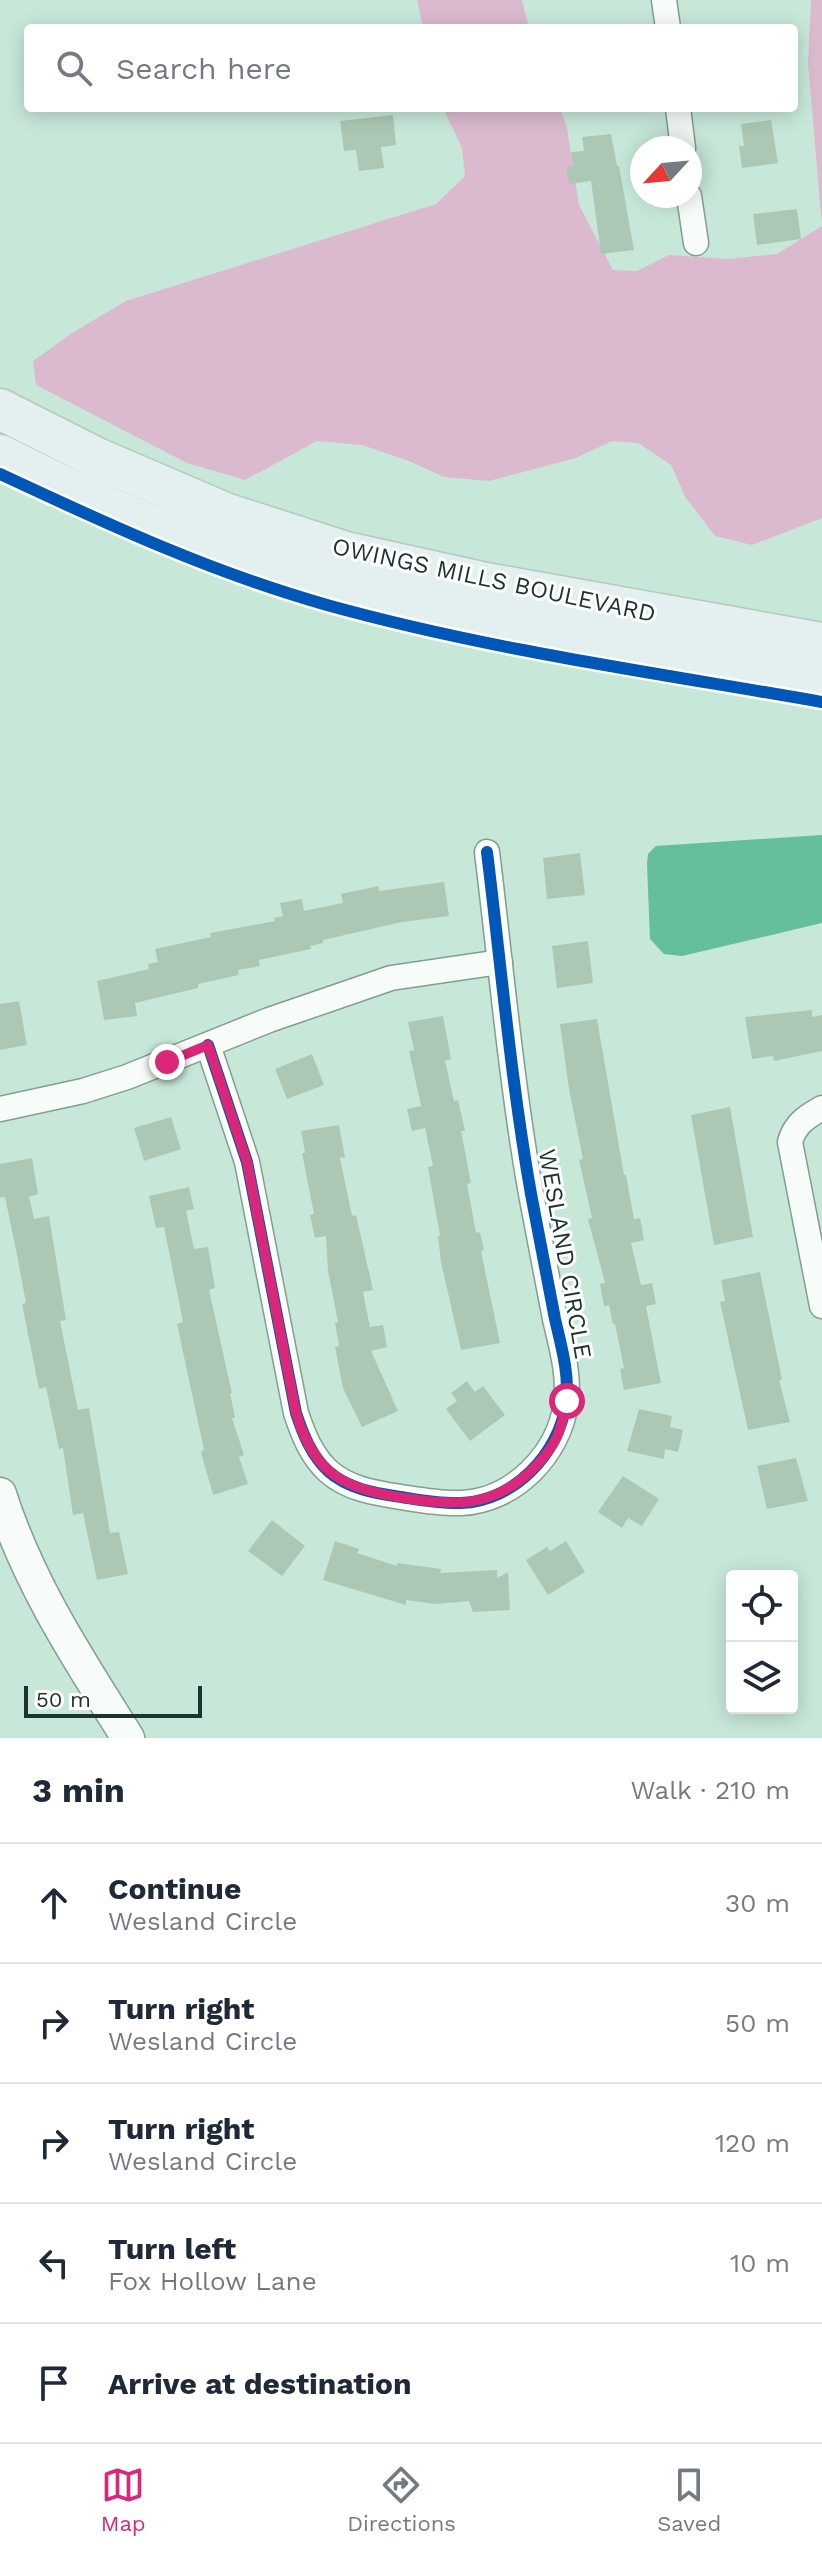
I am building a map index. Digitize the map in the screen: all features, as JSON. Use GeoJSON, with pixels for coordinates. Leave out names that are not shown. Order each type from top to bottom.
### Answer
{"type":"FeatureCollection","features":[{"type":"Feature","properties":{"kind":"main road","name":"OWINGS MILLS BOULEVARD"},"geometry":{"type":"LineString","coordinates":[[0,409],[99,459],[225,513],[346,552],[486,583],[822,643]]}},
{"type":"Feature","properties":{"kind":"main road","name":"OWINGS MILLS BOULEVARD"},"geometry":{"type":"LineString","coordinates":[[0,455],[72,490],[210,547],[386,597],[453,613],[822,679]]}},
{"type":"Feature","properties":{"kind":"street"},"geometry":{"type":"LineString","coordinates":[[664,0],[667,24]]}},
{"type":"Feature","properties":{"kind":"street"},"geometry":{"type":"LineString","coordinates":[[678,112],[682,136]]}},
{"type":"Feature","properties":{"kind":"street"},"geometry":{"type":"LineString","coordinates":[[691,208],[696,243]]}},
{"type":"Feature","properties":{"kind":"street","name":"WESLAND CIRCLE"},"geometry":{"type":"LineString","coordinates":[[208,1045],[247,1162],[296,1413],[303,1435],[314,1454],[328,1471],[345,1483],[368,1492],[431,1502],[462,1504],[497,1496],[521,1480],[543,1459],[558,1437],[567,1401],[564,1361],[522,1143],[487,852]]}},
{"type":"Feature","properties":{"kind":"street"},"geometry":{"type":"LineString","coordinates":[[0,1109],[83,1091],[140,1072],[294,1011],[391,978],[500,962]]}},
{"type":"Feature","properties":{"kind":"street"},"geometry":{"type":"LineString","coordinates":[[822,1108],[805,1117],[793,1130],[790,1142],[822,1306]]}},
{"type":"Feature","properties":{"kind":"street"},"geometry":{"type":"LineString","coordinates":[[0,1494],[28,1568],[61,1632],[128,1738]]}},
{"type":"Feature","properties":{"kind":"shaded area"},"geometry":{"type":"Polygon","coordinates":[[[417,0],[522,0],[528,24],[422,24],[417,0]]]}},
{"type":"Feature","properties":{"kind":"shaded area"},"geometry":{"type":"Polygon","coordinates":[[[811,0],[822,0],[822,226],[808,64],[811,0]]]}},
{"type":"Feature","properties":{"kind":"shaded area"},"geometry":{"type":"Polygon","coordinates":[[[445,112],[561,112],[567,128],[579,205],[613,270],[637,271],[669,255],[726,259],[777,254],[822,226],[822,518],[752,545],[715,536],[686,498],[671,465],[638,443],[612,441],[576,458],[489,481],[444,477],[362,445],[317,441],[245,480],[187,463],[36,385],[33,361],[126,301],[436,204],[465,176],[462,148],[445,112]]]}},
{"type":"Feature","properties":{"kind":"shaded area"},"geometry":{"type":"Polygon","coordinates":[[[822,835],[822,923],[682,956],[664,954],[650,939],[647,864],[648,854],[656,846],[822,835]]]}},
{"type":"Feature","properties":{"kind":"building"},"geometry":{"type":"Polygon","coordinates":[[[393,115],[396,145],[381,147],[384,168],[359,171],[356,150],[344,151],[340,121],[393,115]]]}},
{"type":"Feature","properties":{"kind":"building"},"geometry":{"type":"Polygon","coordinates":[[[771,120],[778,163],[742,168],[739,146],[744,146],[741,124],[771,120]]]}},
{"type":"Feature","properties":{"kind":"building"},"geometry":{"type":"Polygon","coordinates":[[[611,134],[634,250],[601,254],[591,181],[569,184],[566,167],[573,166],[571,152],[584,151],[582,137],[611,134]]]}},
{"type":"Feature","properties":{"kind":"building"},"geometry":{"type":"Polygon","coordinates":[[[797,209],[801,239],[757,245],[753,214],[797,209]]]}},
{"type":"Feature","properties":{"kind":"building"},"geometry":{"type":"Polygon","coordinates":[[[580,853],[585,895],[547,899],[543,858],[580,853]]]}},
{"type":"Feature","properties":{"kind":"building"},"geometry":{"type":"Polygon","coordinates":[[[444,882],[449,916],[402,922],[323,940],[323,943],[310,946],[311,949],[259,960],[260,966],[238,970],[239,975],[135,1003],[137,1016],[104,1020],[97,981],[149,969],[148,964],[158,962],[155,949],[211,937],[210,933],[275,921],[274,918],[283,916],[280,903],[302,899],[304,911],[343,903],[341,894],[378,886],[379,891],[444,882]]]}},
{"type":"Feature","properties":{"kind":"building"},"geometry":{"type":"Polygon","coordinates":[[[588,941],[593,983],[557,988],[552,946],[588,941]]]}},
{"type":"Feature","properties":{"kind":"building"},"geometry":{"type":"Polygon","coordinates":[[[19,1001],[27,1045],[0,1050],[0,1004],[19,1001]]]}},
{"type":"Feature","properties":{"kind":"building"},"geometry":{"type":"Polygon","coordinates":[[[812,1010],[812,1017],[822,1015],[822,1051],[774,1061],[773,1056],[752,1059],[745,1017],[812,1010]]]}},
{"type":"Feature","properties":{"kind":"building"},"geometry":{"type":"Polygon","coordinates":[[[443,1016],[451,1059],[445,1061],[465,1131],[461,1131],[471,1183],[467,1184],[476,1233],[480,1232],[484,1250],[481,1251],[500,1343],[461,1350],[441,1262],[440,1236],[428,1167],[433,1166],[425,1128],[412,1131],[407,1109],[421,1106],[409,1051],[414,1050],[408,1022],[443,1016]]]}},
{"type":"Feature","properties":{"kind":"building"},"geometry":{"type":"Polygon","coordinates":[[[597,1019],[624,1175],[634,1219],[640,1218],[644,1240],[631,1243],[641,1285],[652,1283],[656,1304],[646,1306],[661,1383],[624,1390],[620,1369],[624,1368],[615,1324],[609,1305],[604,1306],[600,1284],[605,1283],[588,1219],[592,1218],[579,1160],[583,1159],[560,1024],[597,1019]]]}},
{"type":"Feature","properties":{"kind":"building"},"geometry":{"type":"Polygon","coordinates":[[[312,1054],[324,1085],[287,1099],[275,1069],[312,1054]]]}},
{"type":"Feature","properties":{"kind":"building"},"geometry":{"type":"Polygon","coordinates":[[[730,1107],[753,1237],[714,1245],[691,1115],[730,1107]]]}},
{"type":"Feature","properties":{"kind":"building"},"geometry":{"type":"Polygon","coordinates":[[[171,1117],[181,1149],[144,1161],[134,1128],[171,1117]]]}},
{"type":"Feature","properties":{"kind":"building"},"geometry":{"type":"Polygon","coordinates":[[[339,1125],[345,1157],[340,1158],[352,1216],[356,1215],[373,1290],[363,1292],[370,1327],[383,1325],[387,1347],[371,1351],[398,1411],[362,1427],[343,1388],[335,1347],[339,1346],[335,1323],[338,1322],[328,1271],[326,1236],[315,1238],[310,1215],[314,1214],[302,1153],[305,1153],[301,1131],[339,1125]]]}},
{"type":"Feature","properties":{"kind":"building"},"geometry":{"type":"Polygon","coordinates":[[[32,1158],[38,1194],[29,1197],[34,1219],[49,1216],[66,1320],[60,1321],[78,1410],[89,1408],[110,1533],[119,1532],[128,1574],[97,1580],[83,1513],[73,1515],[63,1448],[59,1449],[46,1387],[39,1389],[22,1304],[26,1303],[17,1255],[5,1197],[0,1198],[0,1164],[32,1158]]]}},
{"type":"Feature","properties":{"kind":"building"},"geometry":{"type":"Polygon","coordinates":[[[189,1187],[194,1209],[186,1211],[194,1249],[208,1247],[215,1288],[209,1290],[232,1393],[235,1418],[232,1418],[244,1455],[239,1457],[248,1484],[213,1495],[201,1452],[204,1450],[177,1324],[183,1322],[164,1227],[156,1228],[149,1196],[189,1187]]]}},
{"type":"Feature","properties":{"kind":"building"},"geometry":{"type":"Polygon","coordinates":[[[760,1272],[782,1380],[779,1380],[790,1422],[748,1430],[720,1302],[725,1301],[721,1280],[760,1272]]]}},
{"type":"Feature","properties":{"kind":"building"},"geometry":{"type":"Polygon","coordinates":[[[467,1381],[475,1392],[483,1386],[505,1415],[470,1441],[446,1409],[457,1401],[451,1393],[467,1381]]]}},
{"type":"Feature","properties":{"kind":"building"},"geometry":{"type":"Polygon","coordinates":[[[639,1409],[672,1416],[670,1427],[683,1430],[678,1452],[665,1449],[664,1459],[627,1451],[639,1409]]]}},
{"type":"Feature","properties":{"kind":"building"},"geometry":{"type":"Polygon","coordinates":[[[796,1458],[808,1501],[767,1509],[757,1466],[796,1458]]]}},
{"type":"Feature","properties":{"kind":"building"},"geometry":{"type":"Polygon","coordinates":[[[623,1476],[659,1499],[642,1526],[628,1518],[622,1528],[598,1512],[623,1476]]]}},
{"type":"Feature","properties":{"kind":"building"},"geometry":{"type":"Polygon","coordinates":[[[272,1520],[305,1546],[282,1576],[248,1551],[272,1520]]]}},
{"type":"Feature","properties":{"kind":"building"},"geometry":{"type":"Polygon","coordinates":[[[335,1541],[359,1549],[357,1553],[397,1566],[397,1563],[441,1569],[440,1573],[497,1570],[497,1578],[508,1572],[510,1610],[473,1612],[469,1601],[435,1604],[406,1600],[406,1605],[323,1580],[335,1541]]]}},
{"type":"Feature","properties":{"kind":"building"},"geometry":{"type":"Polygon","coordinates":[[[566,1541],[585,1572],[548,1595],[526,1560],[547,1547],[550,1551],[566,1541]]]}},
{"type":"Feature","properties":{"kind":"cycle path"},"geometry":{"type":"LineString","coordinates":[[0,474],[202,563],[327,605],[511,648],[822,702]]}},
{"type":"Feature","properties":{"kind":"cycle path"},"geometry":{"type":"LineString","coordinates":[[208,1045],[247,1162],[296,1413],[317,1458],[328,1471],[353,1486],[431,1502],[480,1500],[516,1484],[544,1457],[554,1440],[562,1422],[567,1382],[524,1152],[487,852]]}},
{"type":"Feature","properties":{"kind":"route"},"geometry":{"type":"LineString","coordinates":[[167,1062],[208,1045],[247,1162],[296,1413],[303,1435],[328,1471],[345,1483],[368,1492],[431,1502],[462,1504],[497,1496],[521,1480],[543,1459],[558,1437],[567,1401]]}}]}
